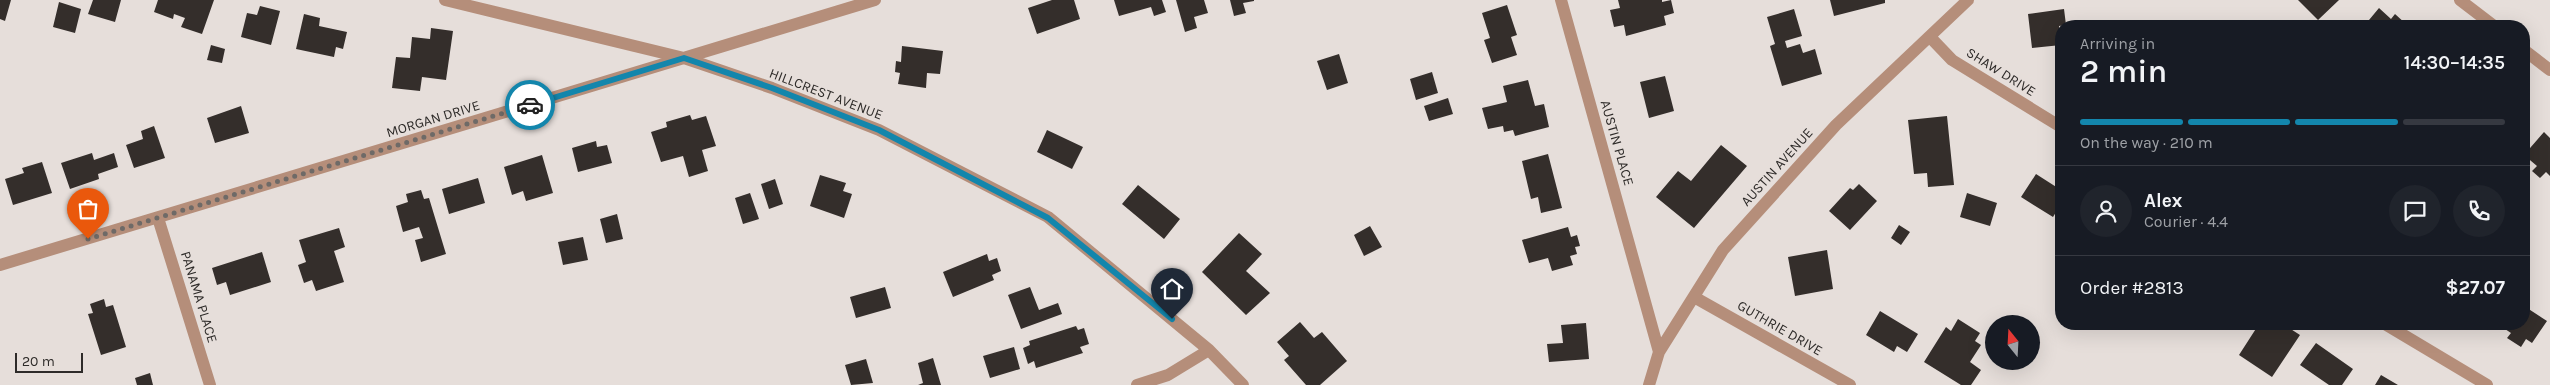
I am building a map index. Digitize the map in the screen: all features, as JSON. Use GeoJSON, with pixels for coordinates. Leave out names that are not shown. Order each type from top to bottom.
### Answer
{"type":"FeatureCollection","features":[{"type":"Feature","properties":{"kind":"street","name":"HILLCREST AVENUE"},"geometry":{"type":"LineString","coordinates":[[445,0],[684,58],[772,88],[879,130],[1048,218],[1209,350],[1243,385]]}},
{"type":"Feature","properties":{"kind":"street","name":"MORGAN DRIVE"},"geometry":{"type":"LineString","coordinates":[[0,265],[875,0]]}},
{"type":"Feature","properties":{"kind":"street","name":"AUSTIN PLACE"},"geometry":{"type":"LineString","coordinates":[[1562,0],[1659,352]]}},
{"type":"Feature","properties":{"kind":"street","name":"AUSTIN AVENUE"},"geometry":{"type":"LineString","coordinates":[[1649,385],[1659,352],[1723,250],[1836,125],[1968,0]]}},
{"type":"Feature","properties":{"kind":"street"},"geometry":{"type":"LineString","coordinates":[[2460,0],[2486,20]]}},
{"type":"Feature","properties":{"kind":"street","name":"SHAW DRIVE"},"geometry":{"type":"LineString","coordinates":[[1930,36],[1952,60],[2055,123]]}},
{"type":"Feature","properties":{"kind":"street"},"geometry":{"type":"LineString","coordinates":[[2530,55],[2550,70]]}},
{"type":"Feature","properties":{"kind":"street","name":"PANAMA PLACE"},"geometry":{"type":"LineString","coordinates":[[158,218],[210,385]]}},
{"type":"Feature","properties":{"kind":"street","name":"GUTHRIE DRIVE"},"geometry":{"type":"LineString","coordinates":[[1694,297],[1850,385]]}},
{"type":"Feature","properties":{"kind":"street"},"geometry":{"type":"LineString","coordinates":[[2396,330],[2487,385]]}},
{"type":"Feature","properties":{"kind":"street"},"geometry":{"type":"LineString","coordinates":[[1137,385],[1168,375],[1209,350]]}},
{"type":"Feature","properties":{"kind":"building"},"geometry":{"type":"Polygon","coordinates":[[[0,0],[11,0],[5,21],[0,19],[0,0]]]}},
{"type":"Feature","properties":{"kind":"building"},"geometry":{"type":"Polygon","coordinates":[[[93,0],[121,0],[115,22],[88,14],[93,0]]]}},
{"type":"Feature","properties":{"kind":"building"},"geometry":{"type":"Polygon","coordinates":[[[158,0],[214,0],[202,34],[181,27],[185,18],[174,14],[173,19],[154,12],[158,0]]]}},
{"type":"Feature","properties":{"kind":"building"},"geometry":{"type":"Polygon","coordinates":[[[1052,0],[1074,0],[1080,19],[1037,34],[1028,8],[1052,0]]]}},
{"type":"Feature","properties":{"kind":"building"},"geometry":{"type":"Polygon","coordinates":[[[1114,0],[1162,0],[1166,12],[1154,16],[1151,7],[1119,16],[1114,0]]]}},
{"type":"Feature","properties":{"kind":"building"},"geometry":{"type":"Polygon","coordinates":[[[1176,0],[1204,0],[1208,13],[1194,17],[1197,28],[1185,32],[1176,0]]]}},
{"type":"Feature","properties":{"kind":"building"},"geometry":{"type":"Polygon","coordinates":[[[1230,0],[1254,1],[1243,3],[1246,13],[1234,16],[1230,0]]]}},
{"type":"Feature","properties":{"kind":"building"},"geometry":{"type":"Polygon","coordinates":[[[1618,0],[1662,0],[1662,2],[1671,0],[1674,13],[1664,16],[1666,25],[1626,36],[1624,25],[1614,27],[1610,10],[1620,8],[1618,0]]]}},
{"type":"Feature","properties":{"kind":"building"},"geometry":{"type":"Polygon","coordinates":[[[1830,0],[1885,0],[1885,3],[1834,16],[1830,0]]]}},
{"type":"Feature","properties":{"kind":"building"},"geometry":{"type":"Polygon","coordinates":[[[2298,0],[2339,0],[2318,20],[2298,0]]]}},
{"type":"Feature","properties":{"kind":"building"},"geometry":{"type":"Polygon","coordinates":[[[59,2],[81,9],[75,33],[53,27],[59,2]]]}},
{"type":"Feature","properties":{"kind":"building"},"geometry":{"type":"Polygon","coordinates":[[[1507,5],[1517,35],[1511,37],[1517,55],[1492,63],[1484,40],[1490,38],[1482,13],[1507,5]]]}},
{"type":"Feature","properties":{"kind":"building"},"geometry":{"type":"Polygon","coordinates":[[[260,6],[280,11],[271,45],[241,37],[247,13],[257,15],[260,6]]]}},
{"type":"Feature","properties":{"kind":"building"},"geometry":{"type":"Polygon","coordinates":[[[2379,8],[2391,19],[2395,14],[2402,20],[2369,20],[2379,8]]]}},
{"type":"Feature","properties":{"kind":"building"},"geometry":{"type":"Polygon","coordinates":[[[1794,9],[1802,36],[1785,41],[1787,48],[1800,44],[1803,53],[1815,49],[1822,74],[1782,86],[1770,46],[1775,44],[1767,17],[1794,9]]]}},
{"type":"Feature","properties":{"kind":"building"},"geometry":{"type":"Polygon","coordinates":[[[2064,9],[2065,20],[2055,20],[2055,46],[2032,48],[2028,14],[2064,9]]]}},
{"type":"Feature","properties":{"kind":"building"},"geometry":{"type":"Polygon","coordinates":[[[304,14],[320,18],[319,26],[347,32],[343,49],[336,47],[334,57],[296,49],[304,14]]]}},
{"type":"Feature","properties":{"kind":"building"},"geometry":{"type":"Polygon","coordinates":[[[431,28],[453,31],[446,80],[422,77],[420,91],[392,88],[396,57],[410,58],[412,37],[430,39],[431,28]]]}},
{"type":"Feature","properties":{"kind":"building"},"geometry":{"type":"Polygon","coordinates":[[[211,45],[225,49],[222,63],[207,60],[211,45]]]}},
{"type":"Feature","properties":{"kind":"building"},"geometry":{"type":"Polygon","coordinates":[[[902,46],[943,51],[940,74],[927,73],[926,88],[898,84],[900,73],[895,72],[896,61],[901,62],[902,46]]]}},
{"type":"Feature","properties":{"kind":"building"},"geometry":{"type":"Polygon","coordinates":[[[1339,54],[1348,83],[1327,90],[1317,61],[1339,54]]]}},
{"type":"Feature","properties":{"kind":"building"},"geometry":{"type":"Polygon","coordinates":[[[1432,72],[1438,93],[1416,100],[1410,79],[1432,72]]]}},
{"type":"Feature","properties":{"kind":"building"},"geometry":{"type":"Polygon","coordinates":[[[1665,76],[1674,111],[1649,118],[1640,82],[1665,76]]]}},
{"type":"Feature","properties":{"kind":"building"},"geometry":{"type":"Polygon","coordinates":[[[1528,80],[1535,106],[1544,104],[1549,127],[1515,136],[1513,130],[1504,132],[1503,126],[1488,129],[1482,108],[1507,102],[1503,86],[1528,80]]]}},
{"type":"Feature","properties":{"kind":"building"},"geometry":{"type":"Polygon","coordinates":[[[1448,98],[1453,114],[1429,121],[1424,106],[1448,98]]]}},
{"type":"Feature","properties":{"kind":"building"},"geometry":{"type":"Polygon","coordinates":[[[241,106],[249,133],[215,143],[207,118],[241,106]]]}},
{"type":"Feature","properties":{"kind":"building"},"geometry":{"type":"Polygon","coordinates":[[[690,115],[692,120],[706,116],[716,146],[702,150],[708,171],[689,177],[683,156],[661,162],[651,132],[667,127],[666,122],[690,115]]]}},
{"type":"Feature","properties":{"kind":"building"},"geometry":{"type":"Polygon","coordinates":[[[1947,116],[1954,185],[1928,187],[1927,173],[1914,174],[1908,120],[1947,116]]]}},
{"type":"Feature","properties":{"kind":"building"},"geometry":{"type":"Polygon","coordinates":[[[154,126],[165,158],[134,168],[126,145],[143,139],[141,131],[154,126]]]}},
{"type":"Feature","properties":{"kind":"building"},"geometry":{"type":"Polygon","coordinates":[[[1047,130],[1083,147],[1072,169],[1037,152],[1047,130]]]}},
{"type":"Feature","properties":{"kind":"building"},"geometry":{"type":"Polygon","coordinates":[[[2544,132],[2550,138],[2550,176],[2546,172],[2540,178],[2532,171],[2537,166],[2530,160],[2530,148],[2544,132]]]}},
{"type":"Feature","properties":{"kind":"building"},"geometry":{"type":"Polygon","coordinates":[[[596,141],[597,147],[607,145],[612,163],[578,172],[572,148],[596,141]]]}},
{"type":"Feature","properties":{"kind":"building"},"geometry":{"type":"Polygon","coordinates":[[[1721,145],[1747,166],[1694,228],[1656,197],[1678,171],[1691,181],[1721,145]]]}},
{"type":"Feature","properties":{"kind":"building"},"geometry":{"type":"Polygon","coordinates":[[[92,153],[94,160],[114,153],[118,167],[98,174],[99,179],[70,189],[61,163],[92,153]]]}},
{"type":"Feature","properties":{"kind":"building"},"geometry":{"type":"Polygon","coordinates":[[[1548,154],[1562,208],[1541,213],[1538,197],[1531,199],[1522,161],[1548,154]]]}},
{"type":"Feature","properties":{"kind":"building"},"geometry":{"type":"Polygon","coordinates":[[[542,155],[553,193],[526,201],[523,191],[512,195],[504,167],[542,155]]]}},
{"type":"Feature","properties":{"kind":"building"},"geometry":{"type":"Polygon","coordinates":[[[42,162],[52,193],[13,205],[5,179],[24,173],[22,168],[42,162]]]}},
{"type":"Feature","properties":{"kind":"building"},"geometry":{"type":"Polygon","coordinates":[[[2036,174],[2055,186],[2055,214],[2053,217],[2021,197],[2036,174]]]}},
{"type":"Feature","properties":{"kind":"building"},"geometry":{"type":"Polygon","coordinates":[[[820,175],[846,183],[843,191],[852,194],[844,218],[810,206],[820,175]]]}},
{"type":"Feature","properties":{"kind":"building"},"geometry":{"type":"Polygon","coordinates":[[[478,178],[485,203],[449,214],[442,189],[478,178]]]}},
{"type":"Feature","properties":{"kind":"building"},"geometry":{"type":"Polygon","coordinates":[[[775,179],[783,204],[769,209],[761,184],[775,179]]]}},
{"type":"Feature","properties":{"kind":"building"},"geometry":{"type":"Polygon","coordinates":[[[1859,184],[1877,201],[1850,230],[1829,211],[1850,188],[1853,190],[1859,184]]]}},
{"type":"Feature","properties":{"kind":"building"},"geometry":{"type":"Polygon","coordinates":[[[1138,185],[1180,219],[1164,239],[1122,204],[1138,185]]]}},
{"type":"Feature","properties":{"kind":"building"},"geometry":{"type":"Polygon","coordinates":[[[421,190],[424,199],[429,198],[446,254],[421,262],[415,240],[423,238],[419,227],[403,232],[396,206],[408,202],[406,194],[421,190]]]}},
{"type":"Feature","properties":{"kind":"building"},"geometry":{"type":"Polygon","coordinates":[[[750,193],[759,219],[743,224],[735,198],[750,193]]]}},
{"type":"Feature","properties":{"kind":"building"},"geometry":{"type":"Polygon","coordinates":[[[1967,193],[1997,203],[1990,226],[1960,217],[1967,193]]]}},
{"type":"Feature","properties":{"kind":"building"},"geometry":{"type":"Polygon","coordinates":[[[617,214],[623,239],[606,243],[600,219],[617,214]]]}},
{"type":"Feature","properties":{"kind":"building"},"geometry":{"type":"Polygon","coordinates":[[[1899,225],[1910,232],[1901,245],[1891,238],[1899,225]]]}},
{"type":"Feature","properties":{"kind":"building"},"geometry":{"type":"Polygon","coordinates":[[[1370,226],[1382,247],[1364,256],[1354,235],[1370,226]]]}},
{"type":"Feature","properties":{"kind":"building"},"geometry":{"type":"Polygon","coordinates":[[[1568,227],[1571,237],[1577,235],[1580,246],[1575,247],[1577,254],[1570,256],[1573,265],[1552,271],[1548,258],[1529,263],[1522,240],[1568,227]]]}},
{"type":"Feature","properties":{"kind":"building"},"geometry":{"type":"Polygon","coordinates":[[[339,228],[345,247],[334,251],[344,282],[316,291],[312,280],[304,283],[298,265],[306,262],[299,240],[339,228]]]}},
{"type":"Feature","properties":{"kind":"building"},"geometry":{"type":"Polygon","coordinates":[[[1239,233],[1262,254],[1246,271],[1270,293],[1246,315],[1202,272],[1239,233]]]}},
{"type":"Feature","properties":{"kind":"building"},"geometry":{"type":"Polygon","coordinates":[[[583,237],[588,260],[563,265],[558,242],[583,237]]]}},
{"type":"Feature","properties":{"kind":"building"},"geometry":{"type":"Polygon","coordinates":[[[1827,250],[1833,289],[1795,296],[1788,257],[1827,250]]]}},
{"type":"Feature","properties":{"kind":"building"},"geometry":{"type":"Polygon","coordinates":[[[262,252],[271,282],[230,295],[226,282],[217,285],[212,268],[262,252]]]}},
{"type":"Feature","properties":{"kind":"building"},"geometry":{"type":"Polygon","coordinates":[[[987,254],[989,261],[997,258],[1001,271],[992,275],[994,280],[953,297],[943,272],[987,254]]]}},
{"type":"Feature","properties":{"kind":"building"},"geometry":{"type":"Polygon","coordinates":[[[885,287],[891,308],[856,318],[850,297],[885,287]]]}},
{"type":"Feature","properties":{"kind":"building"},"geometry":{"type":"Polygon","coordinates":[[[1030,287],[1039,310],[1058,303],[1062,314],[1021,329],[1008,295],[1030,287]]]}},
{"type":"Feature","properties":{"kind":"building"},"geometry":{"type":"Polygon","coordinates":[[[104,299],[106,307],[113,305],[126,347],[101,355],[88,314],[93,313],[90,304],[104,299]]]}},
{"type":"Feature","properties":{"kind":"building"},"geometry":{"type":"Polygon","coordinates":[[[2530,310],[2547,321],[2532,343],[2526,339],[2521,347],[2507,338],[2511,333],[2506,330],[2530,330],[2530,310]]]}},
{"type":"Feature","properties":{"kind":"building"},"geometry":{"type":"Polygon","coordinates":[[[1880,311],[1918,334],[1907,352],[1897,346],[1894,352],[1866,335],[1880,311]]]}},
{"type":"Feature","properties":{"kind":"building"},"geometry":{"type":"Polygon","coordinates":[[[1958,319],[1980,333],[1975,341],[1981,345],[1970,362],[1981,370],[1971,385],[1961,385],[1924,362],[1946,327],[1951,331],[1958,319]]]}},
{"type":"Feature","properties":{"kind":"building"},"geometry":{"type":"Polygon","coordinates":[[[1300,322],[1314,338],[1322,332],[1347,361],[1320,385],[1306,385],[1284,360],[1289,356],[1277,342],[1300,322]]]}},
{"type":"Feature","properties":{"kind":"building"},"geometry":{"type":"Polygon","coordinates":[[[1586,323],[1589,359],[1549,362],[1547,344],[1563,343],[1561,325],[1586,323]]]}},
{"type":"Feature","properties":{"kind":"building"},"geometry":{"type":"Polygon","coordinates":[[[1076,326],[1078,330],[1084,328],[1089,344],[1080,347],[1083,353],[1036,368],[1034,361],[1028,364],[1023,348],[1030,345],[1029,341],[1076,326]]]}},
{"type":"Feature","properties":{"kind":"building"},"geometry":{"type":"Polygon","coordinates":[[[2255,330],[2292,330],[2300,335],[2272,377],[2239,355],[2255,330]]]}},
{"type":"Feature","properties":{"kind":"building"},"geometry":{"type":"Polygon","coordinates":[[[2316,343],[2353,369],[2342,385],[2329,385],[2300,365],[2316,343]]]}},
{"type":"Feature","properties":{"kind":"building"},"geometry":{"type":"Polygon","coordinates":[[[1014,347],[1020,369],[990,378],[983,356],[1014,347]]]}},
{"type":"Feature","properties":{"kind":"building"},"geometry":{"type":"Polygon","coordinates":[[[933,358],[941,385],[918,385],[923,383],[918,363],[933,358]]]}},
{"type":"Feature","properties":{"kind":"building"},"geometry":{"type":"Polygon","coordinates":[[[866,359],[873,383],[851,385],[845,365],[866,359]]]}},
{"type":"Feature","properties":{"kind":"building"},"geometry":{"type":"Polygon","coordinates":[[[150,373],[153,385],[137,385],[135,378],[150,373]]]}},
{"type":"Feature","properties":{"kind":"building"},"geometry":{"type":"Polygon","coordinates":[[[2381,375],[2398,385],[2375,385],[2381,375]]]}},
{"type":"Feature","properties":{"kind":"way so far"},"geometry":{"type":"LineString","coordinates":[[88,239],[530,105]]}},
{"type":"Feature","properties":{"kind":"route"},"geometry":{"type":"LineString","coordinates":[[530,105],[684,58],[772,88],[879,130],[1048,218],[1172,319]]}}]}
